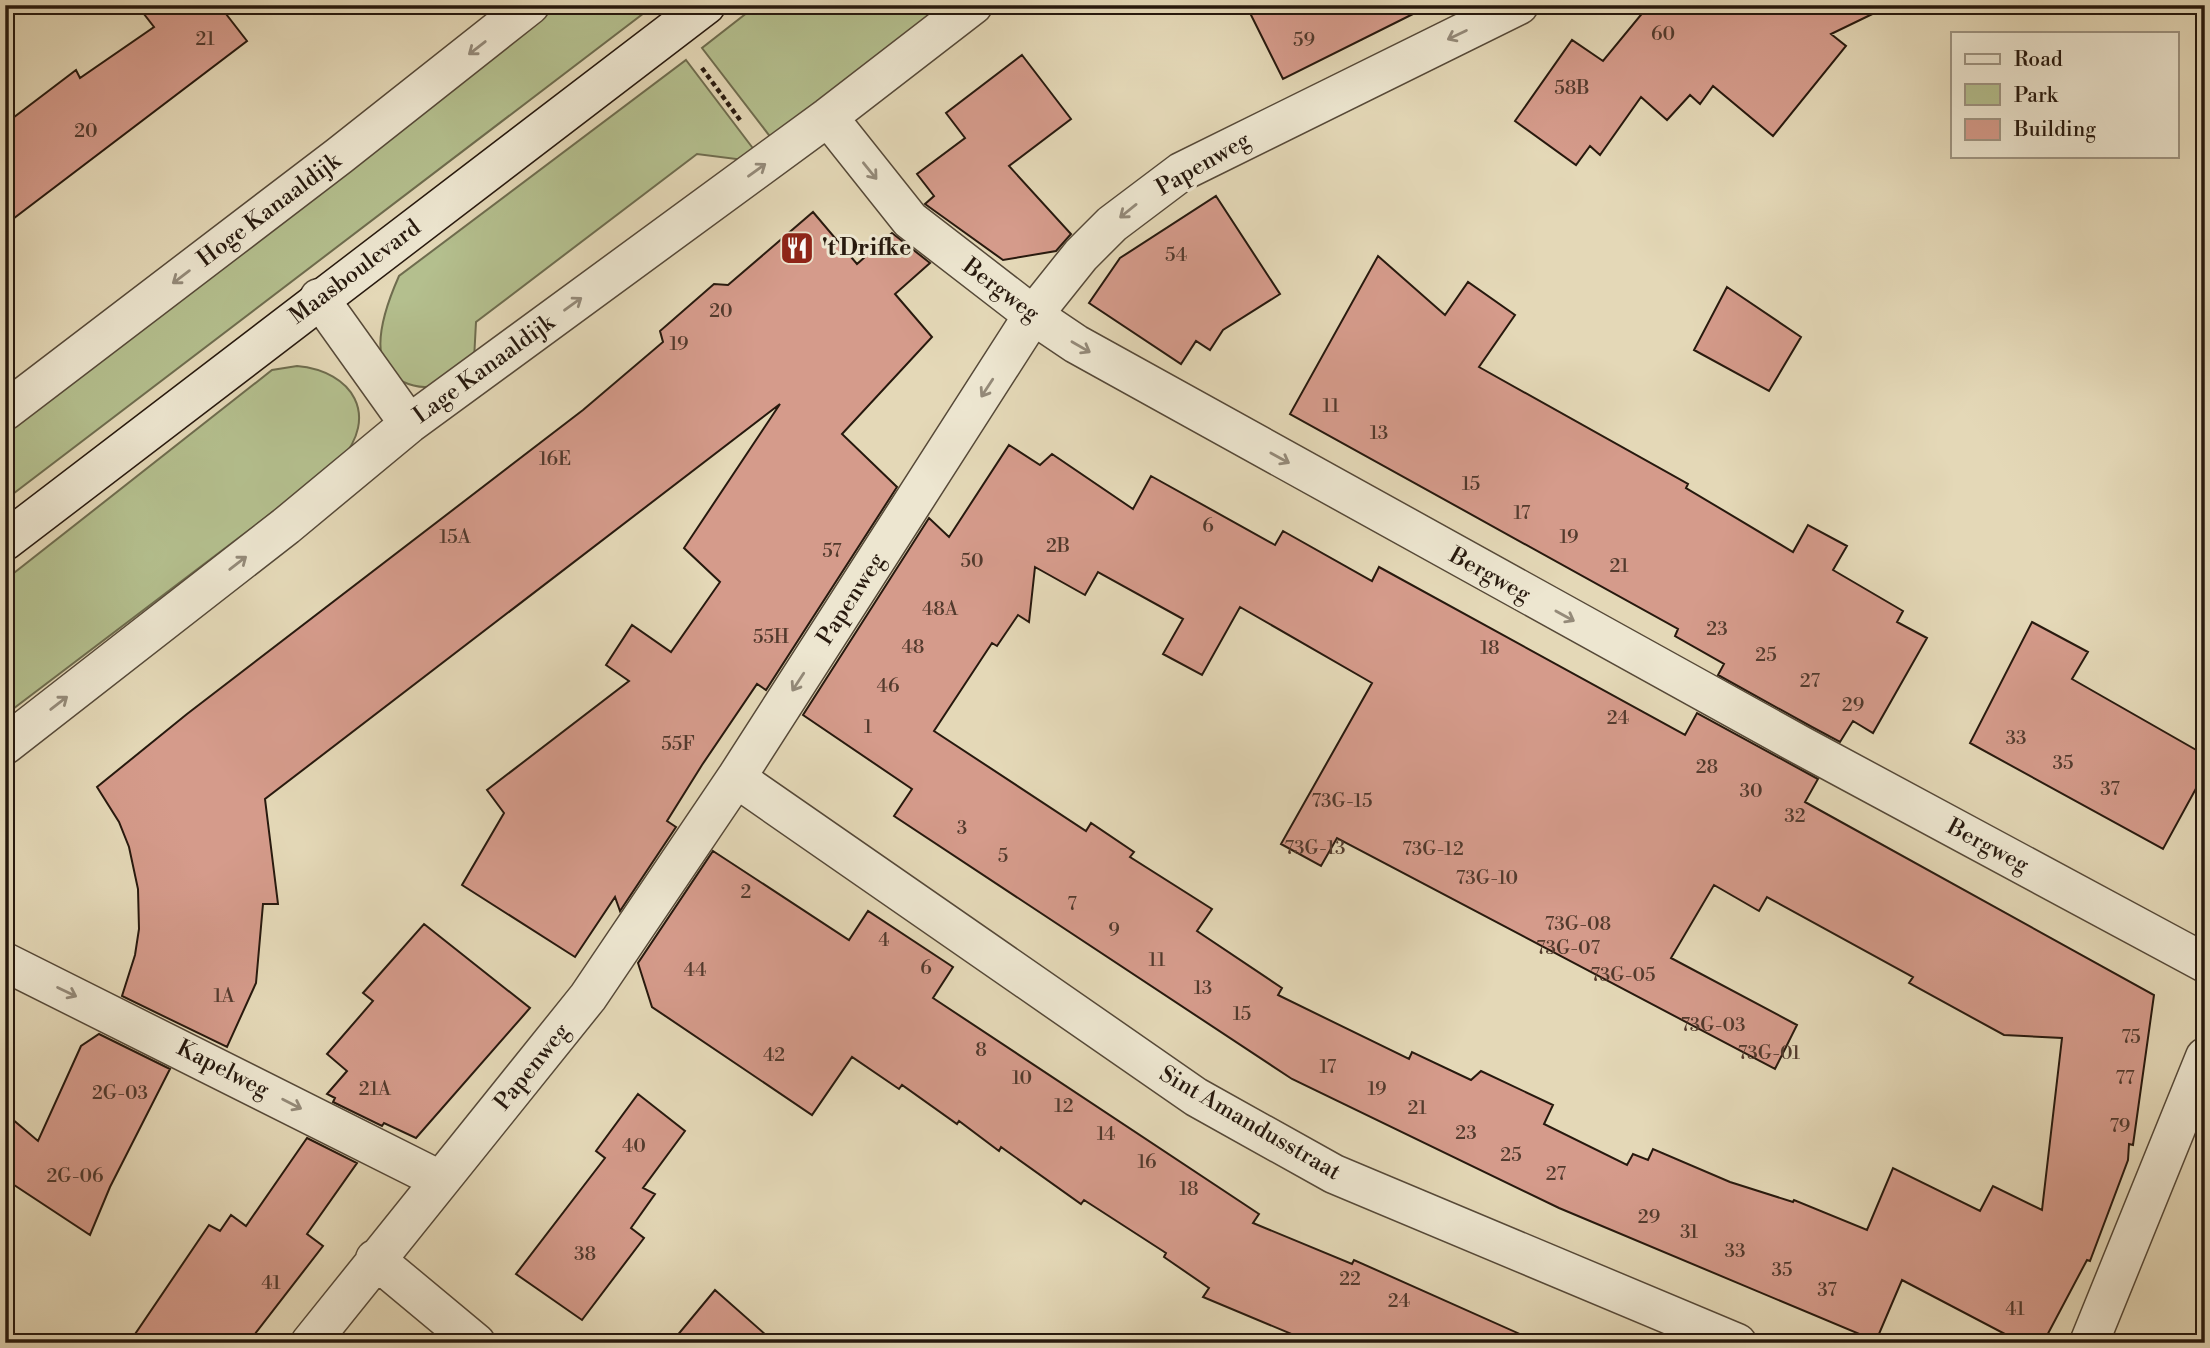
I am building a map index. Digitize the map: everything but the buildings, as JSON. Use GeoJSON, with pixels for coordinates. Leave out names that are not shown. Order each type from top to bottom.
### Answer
{"type":"FeatureCollection","features":[{"type":"Feature","properties":{"kind":"street","name":"Hoge Kanaaldijk"},"geometry":{"type":"LineString","coordinates":[[5,411],[339,156],[530,5]]}},
{"type":"Feature","properties":{"kind":"street","name":"Maasboulevard"},"geometry":{"type":"LineString","coordinates":[[5,541],[319,298],[706,5]]}},
{"type":"Feature","properties":{"kind":"street","name":"Lage Kanaaldijk"},"geometry":{"type":"LineString","coordinates":[[5,746],[286,526],[409,425],[828,117],[973,5]]}},
{"type":"Feature","properties":{"kind":"street","name":"Papenweg"},"geometry":{"type":"LineString","coordinates":[[310,1343],[588,997],[736,778],[1033,315],[1081,255],[1112,224],[1181,172],[1519,5]]}},
{"type":"Feature","properties":{"kind":"street","name":"Bergweg"},"geometry":{"type":"LineString","coordinates":[[828,117],[910,220],[1033,315],[1076,344],[1332,488],[2205,963]]}},
{"type":"Feature","properties":{"kind":"street"},"geometry":{"type":"LineString","coordinates":[[319,298],[409,425]]}},
{"type":"Feature","properties":{"kind":"street","name":"Sint Amandusstraat"},"geometry":{"type":"LineString","coordinates":[[736,778],[1196,1097],[1334,1174],[1737,1343]]}},
{"type":"Feature","properties":{"kind":"street","name":"Kapelweg"},"geometry":{"type":"LineString","coordinates":[[5,962],[440,1180]]}},
{"type":"Feature","properties":{"kind":"street"},"geometry":{"type":"LineString","coordinates":[[2089,1343],[2205,1057]]}},
{"type":"Feature","properties":{"kind":"street"},"geometry":{"type":"LineString","coordinates":[[376,1259],[476,1343]]}},
{"type":"Feature","properties":{"kind":"path"},"geometry":{"type":"LineString","coordinates":[[673,30],[770,160]]}},
{"type":"Feature","properties":{"kind":"green space"},"geometry":{"type":"Polygon","coordinates":[[[559,5],[625,5],[644,13],[5,500],[5,432],[559,5]]]}},
{"type":"Feature","properties":{"kind":"green space"},"geometry":{"type":"Polygon","coordinates":[[[757,5],[945,5],[772,139],[702,48],[757,5]]]}},
{"type":"Feature","properties":{"kind":"green space"},"geometry":{"type":"Polygon","coordinates":[[[686,60],[755,151],[744,160],[697,154],[476,322],[474,360],[443,381],[420,387],[401,381],[390,372],[383,361],[381,332],[399,276],[686,60]]]}},
{"type":"Feature","properties":{"kind":"green space"},"geometry":{"type":"Polygon","coordinates":[[[297,366],[333,377],[346,386],[354,398],[359,412],[358,428],[352,444],[340,461],[5,715],[5,580],[272,370],[297,366]]]}},
{"type":"Feature","properties":{"kind":"place","name":"'t Drifke"},"geometry":{"type":"Point","coordinates":[797,248]}}]}
